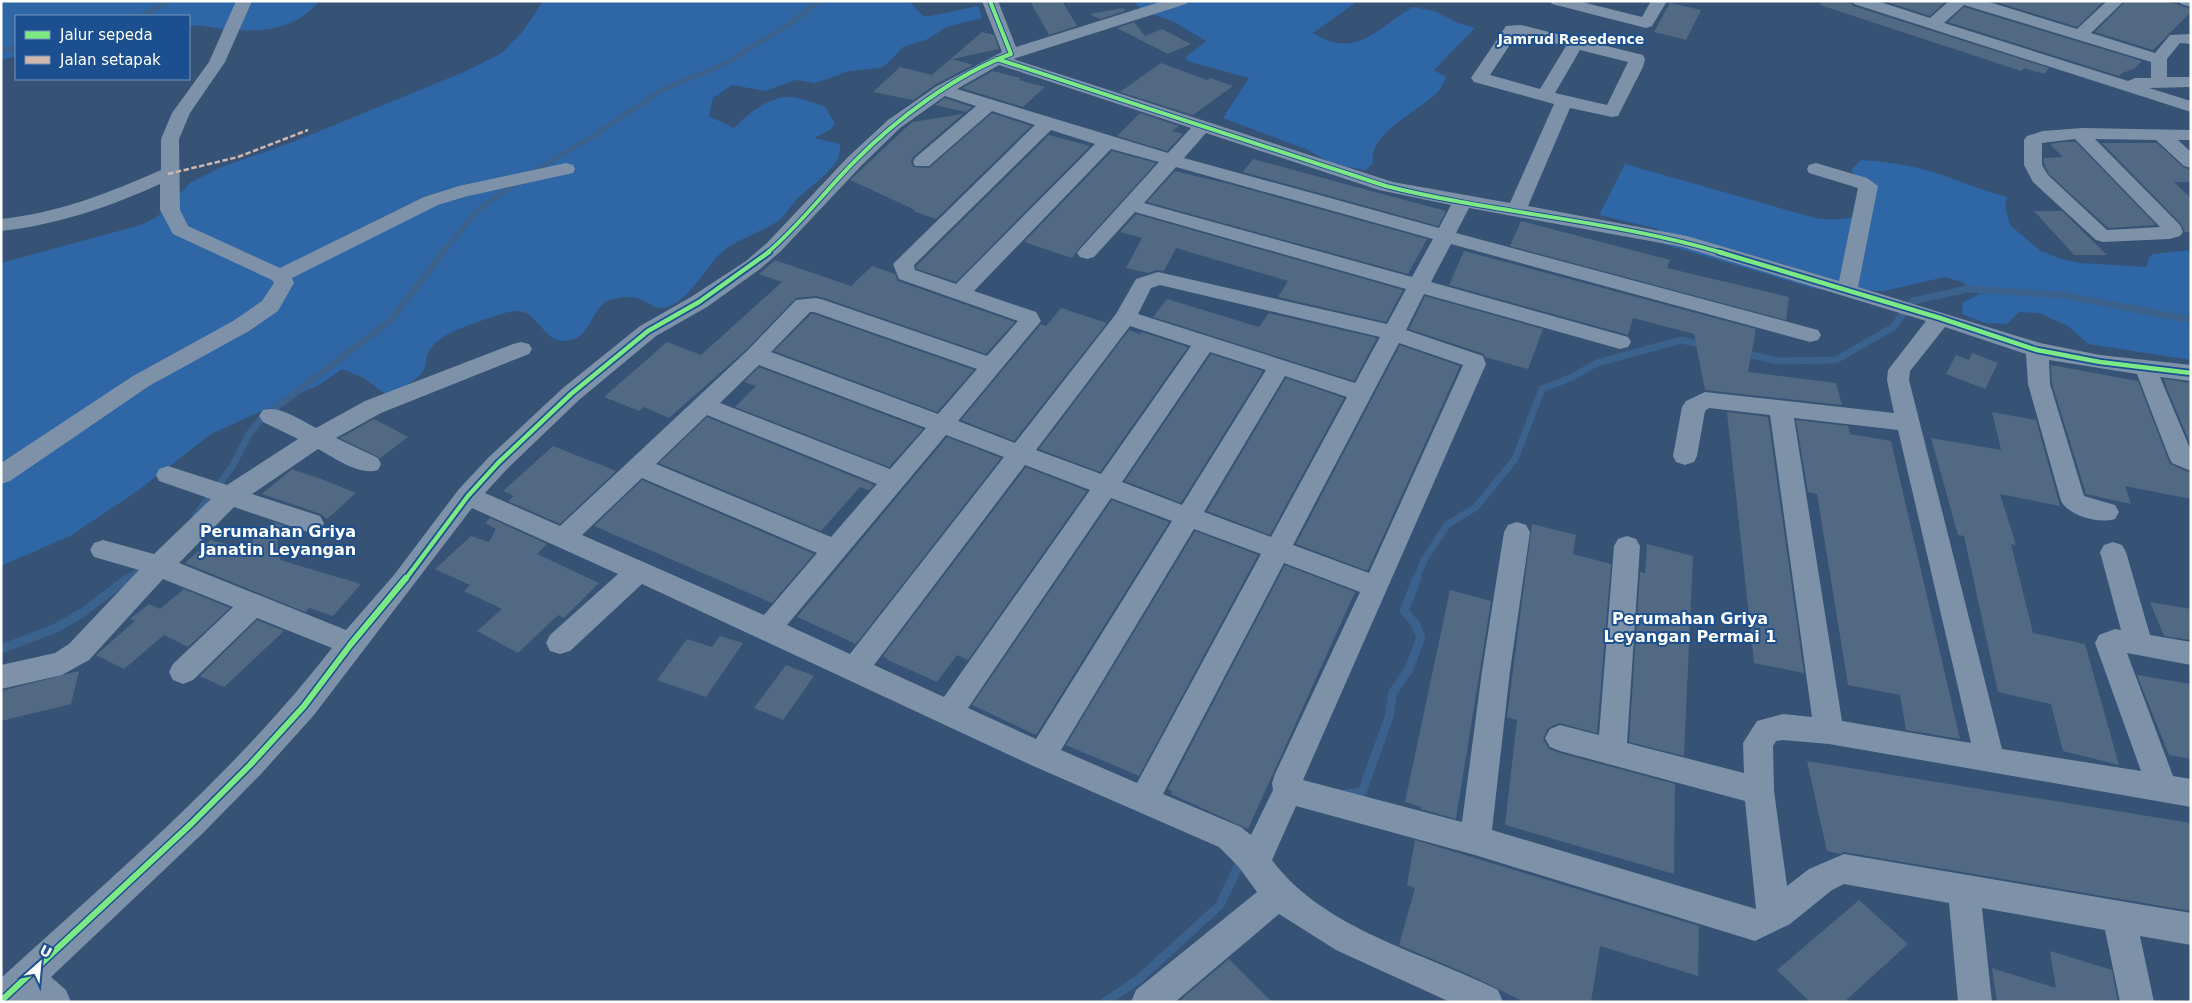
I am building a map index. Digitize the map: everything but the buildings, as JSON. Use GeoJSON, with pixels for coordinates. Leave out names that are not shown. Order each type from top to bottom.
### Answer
{"type":"FeatureCollection","features":[{"type":"Feature","properties":{"kind":"street"},"geometry":{"type":"LineString","coordinates":[[1,475],[141,380],[241,326],[270,306],[284,283],[280,276],[180,230],[170,210],[168,174],[170,139],[181,113],[217,62],[244,1]]}},
{"type":"Feature","properties":{"kind":"street"},"geometry":{"type":"LineString","coordinates":[[990,1],[1004,56]]}},
{"type":"Feature","properties":{"kind":"street"},"geometry":{"type":"LineString","coordinates":[[1,1000],[192,824],[250,765],[304,706],[350,644],[403,582],[468,496],[498,463],[609,360],[648,331],[699,302],[753,265],[781,240],[874,142],[913,109],[943,90],[1004,56],[1180,1]]}},
{"type":"Feature","properties":{"kind":"street"},"geometry":{"type":"LineString","coordinates":[[1558,1],[1642,29],[1659,1]]}},
{"type":"Feature","properties":{"kind":"street"},"geometry":{"type":"LineString","coordinates":[[1860,1],[2191,107]]}},
{"type":"Feature","properties":{"kind":"street"},"geometry":{"type":"LineString","coordinates":[[1932,25],[1959,1]]}},
{"type":"Feature","properties":{"kind":"street"},"geometry":{"type":"LineString","coordinates":[[1968,1],[2159,59]]}},
{"type":"Feature","properties":{"kind":"street"},"geometry":{"type":"LineString","coordinates":[[2002,12],[2015,1]]}},
{"type":"Feature","properties":{"kind":"street"},"geometry":{"type":"LineString","coordinates":[[2080,35],[2116,1]]}},
{"type":"Feature","properties":{"kind":"street"},"geometry":{"type":"LineString","coordinates":[[2187,1],[2191,2]]}},
{"type":"Feature","properties":{"kind":"street"},"geometry":{"type":"LineString","coordinates":[[2159,82],[2159,59],[2183,38],[2191,25]]}},
{"type":"Feature","properties":{"kind":"street"},"geometry":{"type":"LineString","coordinates":[[1513,29],[1634,57],[1638,60],[1612,112],[1545,96],[1480,77],[1513,29]]}},
{"type":"Feature","properties":{"kind":"street"},"geometry":{"type":"LineString","coordinates":[[1545,96],[1576,43]]}},
{"type":"Feature","properties":{"kind":"street"},"geometry":{"type":"LineString","coordinates":[[1004,56],[1202,127],[1386,186],[1463,202],[1687,242],[1930,315],[2037,350],[2146,369],[2191,373]]}},
{"type":"Feature","properties":{"kind":"street"},"geometry":{"type":"LineString","coordinates":[[2120,84],[2191,82]]}},
{"type":"Feature","properties":{"kind":"street"},"geometry":{"type":"LineString","coordinates":[[943,90],[1107,142],[1810,335]]}},
{"type":"Feature","properties":{"kind":"street"},"geometry":{"type":"LineString","coordinates":[[1516,210],[1564,101]]}},
{"type":"Feature","properties":{"kind":"street"},"geometry":{"type":"LineString","coordinates":[[922,162],[988,104]]}},
{"type":"Feature","properties":{"kind":"street"},"geometry":{"type":"LineString","coordinates":[[768,629],[1030,319],[906,274],[903,270],[904,262],[1048,124]]}},
{"type":"Feature","properties":{"kind":"street"},"geometry":{"type":"LineString","coordinates":[[1087,253],[1202,127]]}},
{"type":"Feature","properties":{"kind":"street"},"geometry":{"type":"LineString","coordinates":[[2080,134],[2173,229],[2173,232],[2103,236],[2084,222],[2040,178],[2032,165],[2033,140],[2039,136],[2052,134],[2080,134],[2162,135],[2191,135]]}},
{"type":"Feature","properties":{"kind":"street"},"geometry":{"type":"LineString","coordinates":[[2162,135],[2191,162]]}},
{"type":"Feature","properties":{"kind":"street"},"geometry":{"type":"LineString","coordinates":[[959,294],[1107,142]]}},
{"type":"Feature","properties":{"kind":"street"},"geometry":{"type":"LineString","coordinates":[[280,276],[425,203],[459,192],[566,169]]}},
{"type":"Feature","properties":{"kind":"street"},"geometry":{"type":"LineString","coordinates":[[1816,169],[1868,186],[1847,291]]}},
{"type":"Feature","properties":{"kind":"street"},"geometry":{"type":"LineString","coordinates":[[1,224],[39,221],[69,214],[112,199],[168,174]]}},
{"type":"Feature","properties":{"kind":"street"},"geometry":{"type":"LineString","coordinates":[[1144,799],[1463,202]]}},
{"type":"Feature","properties":{"kind":"street"},"geometry":{"type":"LineString","coordinates":[[1131,205],[1620,342]]}},
{"type":"Feature","properties":{"kind":"street"},"geometry":{"type":"LineString","coordinates":[[854,670],[1125,317],[1143,284],[1158,278],[1393,333],[1472,359],[1476,364],[1376,587],[1288,782],[1249,856]]}},
{"type":"Feature","properties":{"kind":"street"},"geometry":{"type":"LineString","coordinates":[[564,538],[756,355],[804,305],[809,304],[992,366]]}},
{"type":"Feature","properties":{"kind":"street"},"geometry":{"type":"LineString","coordinates":[[1930,315],[1899,370],[1898,380],[1990,760]]}},
{"type":"Feature","properties":{"kind":"street"},"geometry":{"type":"LineString","coordinates":[[1125,317],[1361,393]]}},
{"type":"Feature","properties":{"kind":"street"},"geometry":{"type":"LineString","coordinates":[[949,713],[1205,342]]}},
{"type":"Feature","properties":{"kind":"street"},"geometry":{"type":"LineString","coordinates":[[1,677],[62,663],[79,652],[152,564],[219,493],[373,407],[521,349]]}},
{"type":"Feature","properties":{"kind":"street"},"geometry":{"type":"LineString","coordinates":[[2037,350],[2039,384],[2073,501],[2081,506],[2106,512]]}},
{"type":"Feature","properties":{"kind":"street"},"geometry":{"type":"LineString","coordinates":[[756,355],[1376,587]]}},
{"type":"Feature","properties":{"kind":"street"},"geometry":{"type":"LineString","coordinates":[[1042,756],[1280,366]]}},
{"type":"Feature","properties":{"kind":"street"},"geometry":{"type":"LineString","coordinates":[[2146,369],[2181,457],[2191,462]]}},
{"type":"Feature","properties":{"kind":"street"},"geometry":{"type":"LineString","coordinates":[[1685,456],[1694,407],[1701,400],[1907,423]]}},
{"type":"Feature","properties":{"kind":"street"},"geometry":{"type":"LineString","coordinates":[[703,405],[894,481]]}},
{"type":"Feature","properties":{"kind":"street"},"geometry":{"type":"LineString","coordinates":[[1781,408],[1829,731]]}},
{"type":"Feature","properties":{"kind":"street"},"geometry":{"type":"LineString","coordinates":[[271,416],[369,464]]}},
{"type":"Feature","properties":{"kind":"street"},"geometry":{"type":"LineString","coordinates":[[638,466],[836,550]]}},
{"type":"Feature","properties":{"kind":"street"},"geometry":{"type":"LineString","coordinates":[[168,475],[311,523]]}},
{"type":"Feature","properties":{"kind":"street"},"geometry":{"type":"LineString","coordinates":[[468,496],[768,629],[1042,756],[1230,837],[1249,856],[1279,894],[1337,933],[1402,965],[1457,986],[1486,1002]]}},
{"type":"Feature","properties":{"kind":"street"},"geometry":{"type":"LineString","coordinates":[[1476,840],[1496,671],[1518,532]]}},
{"type":"Feature","properties":{"kind":"street"},"geometry":{"type":"LineString","coordinates":[[1612,752],[1627,546]]}},
{"type":"Feature","properties":{"kind":"street"},"geometry":{"type":"LineString","coordinates":[[103,550],[152,564],[350,644]]}},
{"type":"Feature","properties":{"kind":"street"},"geometry":{"type":"LineString","coordinates":[[2112,552],[2139,644]]}},
{"type":"Feature","properties":{"kind":"street"},"geometry":{"type":"LineString","coordinates":[[560,644],[639,571]]}},
{"type":"Feature","properties":{"kind":"street"},"geometry":{"type":"LineString","coordinates":[[183,672],[254,604]]}},
{"type":"Feature","properties":{"kind":"street"},"geometry":{"type":"LineString","coordinates":[[2162,788],[2109,644],[2115,640],[2191,654]]}},
{"type":"Feature","properties":{"kind":"street"},"geometry":{"type":"LineString","coordinates":[[1774,915],[1759,791],[1758,743],[1767,730],[1783,727],[1829,731],[2191,793]]}},
{"type":"Feature","properties":{"kind":"street"},"geometry":{"type":"LineString","coordinates":[[1560,738],[1759,791]]}},
{"type":"Feature","properties":{"kind":"street"},"geometry":{"type":"LineString","coordinates":[[1288,782],[1748,924],[1762,923],[1828,873],[1844,869],[2191,929]]}},
{"type":"Feature","properties":{"kind":"street"},"geometry":{"type":"LineString","coordinates":[[1964,890],[1975,1002]]}},
{"type":"Feature","properties":{"kind":"street"},"geometry":{"type":"LineString","coordinates":[[1148,1002],[1279,894]]}},
{"type":"Feature","properties":{"kind":"street"},"geometry":{"type":"LineString","coordinates":[[2119,917],[2137,1002]]}},
{"type":"Feature","properties":{"kind":"street"},"geometry":{"type":"LineString","coordinates":[[26,977],[54,1002]]}},
{"type":"Feature","properties":{"kind":"shaded area"},"geometry":{"type":"Polygon","coordinates":[[[1,1],[319,1],[307,13],[293,22],[279,27],[247,31],[197,25],[190,27],[190,15],[15,15],[15,57],[1,59],[1,1]]]}},
{"type":"Feature","properties":{"kind":"shaded area"},"geometry":{"type":"Polygon","coordinates":[[[543,1],[909,1],[923,16],[978,6],[982,18],[947,27],[928,39],[903,47],[885,66],[879,68],[849,71],[816,83],[795,80],[766,91],[732,85],[713,98],[709,116],[734,128],[765,103],[780,98],[787,97],[807,100],[825,107],[835,123],[830,130],[814,138],[840,144],[840,153],[837,160],[823,177],[798,198],[778,221],[735,243],[722,252],[688,293],[672,305],[660,308],[633,298],[614,299],[601,306],[586,329],[577,338],[561,341],[547,334],[531,316],[524,312],[515,311],[499,314],[441,338],[428,353],[424,369],[417,378],[385,394],[364,378],[342,369],[319,385],[211,434],[136,492],[70,536],[1,566],[1,263],[141,225],[157,217],[190,183],[219,168],[293,142],[466,71],[502,53],[523,31],[543,1]]]}},
{"type":"Feature","properties":{"kind":"shaded area"},"geometry":{"type":"Polygon","coordinates":[[[1133,1],[1358,1],[1313,33],[1328,41],[1342,43],[1354,42],[1365,38],[1413,7],[1434,11],[1458,23],[1475,28],[1434,70],[1446,77],[1436,94],[1395,124],[1386,133],[1373,153],[1373,163],[1366,170],[1332,164],[1308,150],[1223,118],[1249,78],[1187,61],[1186,57],[1206,41],[1174,22],[1147,12],[1133,1]]]}},
{"type":"Feature","properties":{"kind":"shaded area"},"geometry":{"type":"Polygon","coordinates":[[[1861,160],[1914,167],[2007,197],[2005,206],[2010,225],[2041,251],[2061,259],[2081,263],[2146,267],[2149,258],[2153,254],[2191,250],[2191,360],[2088,344],[2068,326],[2039,313],[2019,312],[2007,324],[1984,323],[1962,314],[1963,302],[1980,294],[1962,282],[1945,277],[1884,291],[1816,289],[1664,244],[1658,229],[1599,215],[1625,164],[1815,218],[1853,217],[1874,207],[1873,198],[1851,170],[1861,160]]]}},
{"type":"Feature","properties":{"kind":"waterway"},"geometry":{"type":"LineString","coordinates":[[144,15],[168,1]]}},
{"type":"Feature","properties":{"kind":"waterway"},"geometry":{"type":"LineString","coordinates":[[528,175],[596,134],[660,91],[726,63],[788,25],[819,1]]}},
{"type":"Feature","properties":{"kind":"waterway"},"geometry":{"type":"LineString","coordinates":[[1,50],[15,48]]}},
{"type":"Feature","properties":{"kind":"waterway"},"geometry":{"type":"LineString","coordinates":[[442,253],[480,208],[519,181]]}},
{"type":"Feature","properties":{"kind":"waterway"},"geometry":{"type":"LineString","coordinates":[[196,515],[232,467],[249,434],[262,418],[391,320],[443,252]]}},
{"type":"Feature","properties":{"kind":"waterway"},"geometry":{"type":"LineString","coordinates":[[1743,353],[1778,361],[1836,360],[1893,327],[1913,301],[1967,289],[2063,295],[2191,320]]}},
{"type":"Feature","properties":{"kind":"waterway"},"geometry":{"type":"LineString","coordinates":[[1416,580],[1424,560],[1447,525],[1476,507],[1515,459],[1542,389],[1570,378],[1597,363],[1681,340],[1705,345]]}},
{"type":"Feature","properties":{"kind":"waterway"},"geometry":{"type":"LineString","coordinates":[[127,580],[145,566]]}},
{"type":"Feature","properties":{"kind":"waterway"},"geometry":{"type":"LineString","coordinates":[[1,649],[56,628],[82,613],[128,578]]}},
{"type":"Feature","properties":{"kind":"waterway"},"geometry":{"type":"LineString","coordinates":[[1346,794],[1362,792],[1389,717],[1393,692],[1409,669],[1421,637],[1415,623],[1404,611],[1417,578]]}},
{"type":"Feature","properties":{"kind":"waterway"},"geometry":{"type":"LineString","coordinates":[[1105,1002],[1139,979],[1220,905],[1242,858]]}},
{"type":"Feature","properties":{"kind":"marked path"},"geometry":{"type":"LineString","coordinates":[[168,174],[238,157],[308,130]]}},
{"type":"Feature","properties":{"kind":"cycle path"},"geometry":{"type":"LineString","coordinates":[[1,1001],[191,824],[250,765],[304,706],[351,644],[403,582],[468,496],[498,463],[571,394],[648,331],[699,302],[753,265],[774,247],[855,161],[894,124],[943,90],[997,59],[1011,54],[990,1]]}},
{"type":"Feature","properties":{"kind":"cycle path"},"geometry":{"type":"LineString","coordinates":[[997,59],[1386,186],[1418,194],[1591,223],[1687,242],[1940,318],[2037,350],[2100,362],[2191,373]]}},
{"type":"Feature","properties":{"kind":"district","name":"Jamrud Resedence"},"geometry":{"type":"Point","coordinates":[1571,39]}},
{"type":"Feature","properties":{"kind":"district","name":"Perumahan Griya Janatin Leyangan"},"geometry":{"type":"Point","coordinates":[278,540]}},
{"type":"Feature","properties":{"kind":"district","name":"Perumahan Griya Leyangan Permai 1"},"geometry":{"type":"Point","coordinates":[1690,627]}}]}
